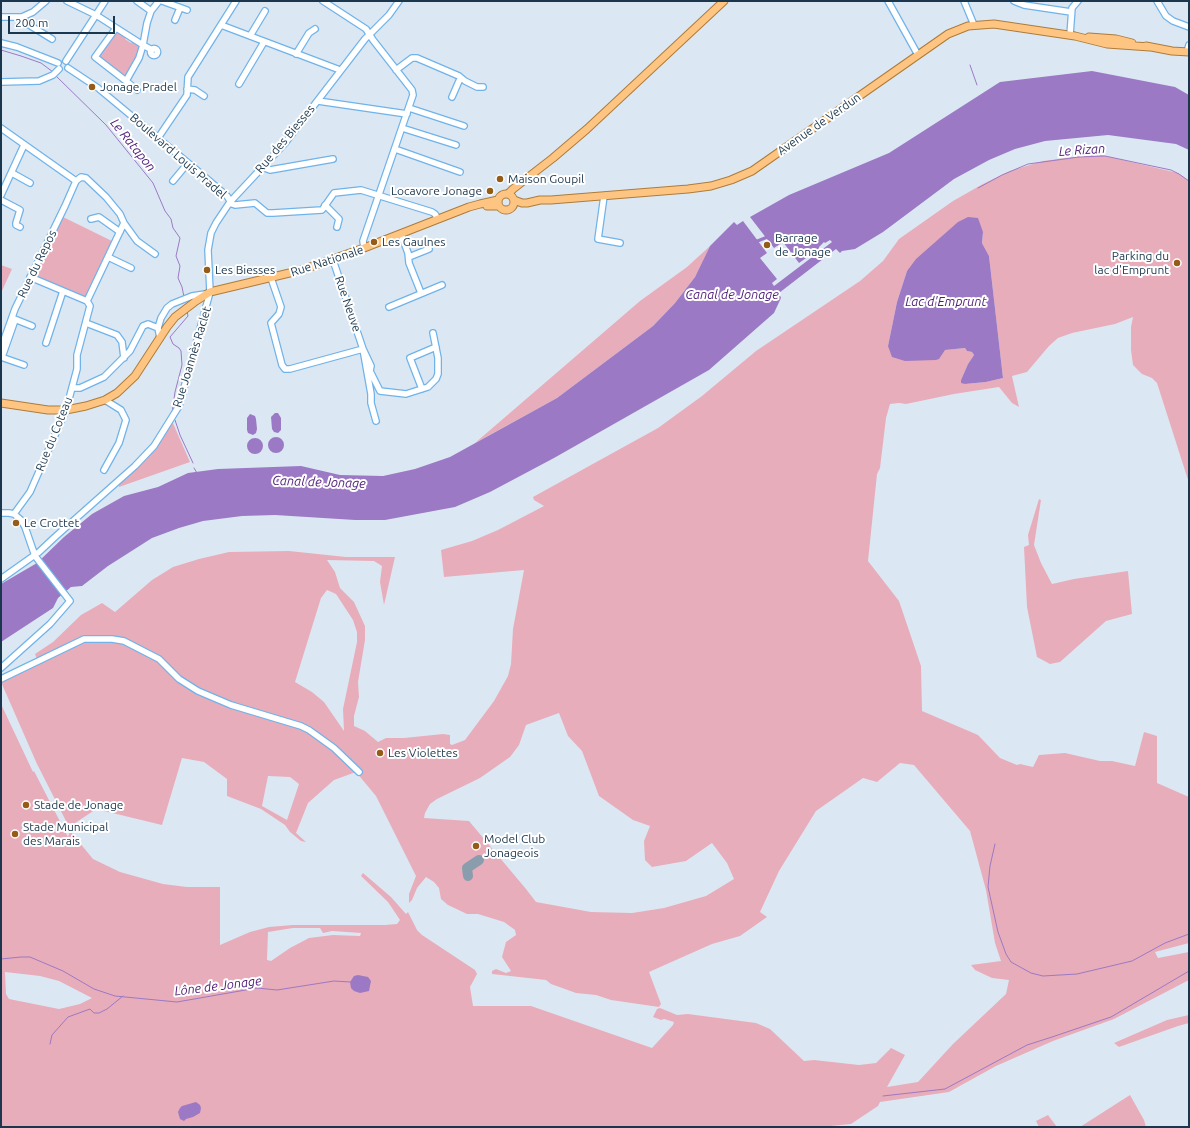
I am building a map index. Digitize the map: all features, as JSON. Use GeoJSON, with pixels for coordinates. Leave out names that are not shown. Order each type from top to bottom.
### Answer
{"type":"FeatureCollection","features":[{"type":"Feature","properties":{"kind":"main road"},"geometry":{"type":"LineString","coordinates":[[499,203],[502,195],[512,199],[515,190],[524,181],[587,129],[724,1]]}},
{"type":"Feature","properties":{"kind":"main road","name":"Avenue de Verdun"},"geometry":{"type":"LineString","coordinates":[[499,203],[505,210],[509,210],[512,199],[522,203],[527,203],[540,200],[688,189],[711,186],[742,176],[752,171],[816,128],[948,34],[974,25],[994,24],[1072,36],[1107,44],[1188,50]]}},
{"type":"Feature","properties":{"kind":"main road","name":"Rue Nationale"},"geometry":{"type":"LineString","coordinates":[[1,403],[48,410],[66,410],[105,400],[136,376],[175,317],[209,293],[302,270],[333,260],[480,204],[499,203]]}},
{"type":"Feature","properties":{"kind":"street"},"geometry":{"type":"LineString","coordinates":[[1,17],[22,16],[34,12],[46,1]]}},
{"type":"Feature","properties":{"kind":"street"},"geometry":{"type":"LineString","coordinates":[[67,1],[96,15],[152,50]]}},
{"type":"Feature","properties":{"kind":"street"},"geometry":{"type":"LineString","coordinates":[[1,82],[39,81],[57,70],[62,60],[66,61],[105,1]]}},
{"type":"Feature","properties":{"kind":"street"},"geometry":{"type":"LineString","coordinates":[[136,1],[151,11]]}},
{"type":"Feature","properties":{"kind":"street"},"geometry":{"type":"LineString","coordinates":[[126,81],[139,58],[151,11],[159,1]]}},
{"type":"Feature","properties":{"kind":"street"},"geometry":{"type":"LineString","coordinates":[[162,1],[187,10]]}},
{"type":"Feature","properties":{"kind":"street"},"geometry":{"type":"LineString","coordinates":[[158,138],[187,95],[188,76],[236,1]]}},
{"type":"Feature","properties":{"kind":"street"},"geometry":{"type":"LineString","coordinates":[[323,1],[370,33],[373,40],[412,90],[413,95],[363,240],[364,248]]}},
{"type":"Feature","properties":{"kind":"street","name":"Rue des Biesses"},"geometry":{"type":"LineString","coordinates":[[209,293],[209,243],[211,233],[216,223],[230,202],[285,143],[340,70],[370,33],[389,15],[399,1]]}},
{"type":"Feature","properties":{"kind":"street"},"geometry":{"type":"LineString","coordinates":[[888,1],[918,55]]}},
{"type":"Feature","properties":{"kind":"street"},"geometry":{"type":"LineString","coordinates":[[964,1],[974,25]]}},
{"type":"Feature","properties":{"kind":"street"},"geometry":{"type":"LineString","coordinates":[[1014,1],[1024,5],[1071,12]]}},
{"type":"Feature","properties":{"kind":"street"},"geometry":{"type":"LineString","coordinates":[[1072,36],[1071,12],[1072,8],[1078,1]]}},
{"type":"Feature","properties":{"kind":"street"},"geometry":{"type":"LineString","coordinates":[[1157,1],[1166,16],[1173,21],[1189,26]]}},
{"type":"Feature","properties":{"kind":"street"},"geometry":{"type":"LineString","coordinates":[[175,20],[180,8]]}},
{"type":"Feature","properties":{"kind":"street"},"geometry":{"type":"LineString","coordinates":[[250,36],[266,11]]}},
{"type":"Feature","properties":{"kind":"street"},"geometry":{"type":"LineString","coordinates":[[22,16],[26,24],[52,39]]}},
{"type":"Feature","properties":{"kind":"street"},"geometry":{"type":"LineString","coordinates":[[221,25],[340,70]]}},
{"type":"Feature","properties":{"kind":"street"},"geometry":{"type":"LineString","coordinates":[[116,28],[94,57],[137,90]]}},
{"type":"Feature","properties":{"kind":"street"},"geometry":{"type":"LineString","coordinates":[[296,54],[310,33],[315,29]]}},
{"type":"Feature","properties":{"kind":"street"},"geometry":{"type":"LineString","coordinates":[[239,84],[264,42]]}},
{"type":"Feature","properties":{"kind":"street"},"geometry":{"type":"LineString","coordinates":[[1,43],[17,47],[57,70],[64,71],[68,68],[66,61]]}},
{"type":"Feature","properties":{"kind":"street"},"geometry":{"type":"LineString","coordinates":[[396,70],[412,58],[417,58],[458,76],[478,87],[483,87]]}},
{"type":"Feature","properties":{"kind":"street","name":"Boulevard Louis Pradel"},"geometry":{"type":"LineString","coordinates":[[68,68],[98,88],[188,163],[226,196],[230,202]]}},
{"type":"Feature","properties":{"kind":"street"},"geometry":{"type":"LineString","coordinates":[[452,97],[461,78]]}},
{"type":"Feature","properties":{"kind":"street"},"geometry":{"type":"LineString","coordinates":[[187,89],[195,90],[204,96]]}},
{"type":"Feature","properties":{"kind":"street"},"geometry":{"type":"LineString","coordinates":[[318,101],[407,114]]}},
{"type":"Feature","properties":{"kind":"street"},"geometry":{"type":"LineString","coordinates":[[409,108],[464,126]]}},
{"type":"Feature","properties":{"kind":"street"},"geometry":{"type":"LineString","coordinates":[[1,128],[76,180],[81,177],[86,178],[106,197],[120,214],[124,223],[137,241],[155,254]]}},
{"type":"Feature","properties":{"kind":"street"},"geometry":{"type":"LineString","coordinates":[[402,128],[456,145]]}},
{"type":"Feature","properties":{"kind":"street"},"geometry":{"type":"LineString","coordinates":[[1,195],[24,145]]}},
{"type":"Feature","properties":{"kind":"street"},"geometry":{"type":"LineString","coordinates":[[395,149],[460,172]]}},
{"type":"Feature","properties":{"kind":"street"},"geometry":{"type":"LineString","coordinates":[[262,167],[270,170],[333,159]]}},
{"type":"Feature","properties":{"kind":"street"},"geometry":{"type":"LineString","coordinates":[[173,181],[188,163]]}},
{"type":"Feature","properties":{"kind":"street"},"geometry":{"type":"LineString","coordinates":[[12,172],[30,183]]}},
{"type":"Feature","properties":{"kind":"street","name":"Rue du Repos"},"geometry":{"type":"LineString","coordinates":[[1,348],[30,277],[65,206],[76,180]]}},
{"type":"Feature","properties":{"kind":"street"},"geometry":{"type":"LineString","coordinates":[[230,202],[235,205],[255,203],[267,212],[273,213],[322,210],[334,193],[361,190],[432,212],[441,218]]}},
{"type":"Feature","properties":{"kind":"street"},"geometry":{"type":"LineString","coordinates":[[604,196],[598,239],[620,243]]}},
{"type":"Feature","properties":{"kind":"street"},"geometry":{"type":"LineString","coordinates":[[1,200],[20,210],[16,225],[20,227]]}},
{"type":"Feature","properties":{"kind":"street"},"geometry":{"type":"LineString","coordinates":[[325,205],[339,219],[337,227]]}},
{"type":"Feature","properties":{"kind":"street"},"geometry":{"type":"LineString","coordinates":[[91,219],[100,217],[120,232]]}},
{"type":"Feature","properties":{"kind":"street"},"geometry":{"type":"LineString","coordinates":[[30,277],[88,301],[124,223]]}},
{"type":"Feature","properties":{"kind":"street"},"geometry":{"type":"LineString","coordinates":[[401,234],[409,257],[409,263],[422,293]]}},
{"type":"Feature","properties":{"kind":"street"},"geometry":{"type":"LineString","coordinates":[[409,257],[429,249]]}},
{"type":"Feature","properties":{"kind":"street"},"geometry":{"type":"LineString","coordinates":[[108,257],[131,268]]}},
{"type":"Feature","properties":{"kind":"street","name":"Rue Neuve"},"geometry":{"type":"LineString","coordinates":[[333,260],[363,349],[371,366],[370,371],[380,392],[406,394],[422,389]]}},
{"type":"Feature","properties":{"kind":"street"},"geometry":{"type":"LineString","coordinates":[[271,278],[281,307],[279,314],[271,323],[282,365],[285,368],[290,369],[363,349]]}},
{"type":"Feature","properties":{"kind":"street"},"geometry":{"type":"LineString","coordinates":[[389,307],[442,285]]}},
{"type":"Feature","properties":{"kind":"street"},"geometry":{"type":"LineString","coordinates":[[46,343],[63,291]]}},
{"type":"Feature","properties":{"kind":"street","name":"Rue Nationale"},"geometry":{"type":"LineString","coordinates":[[158,328],[167,308],[172,304],[192,296],[209,293]]}},
{"type":"Feature","properties":{"kind":"street","name":"Rue Joannès Raclet"},"geometry":{"type":"LineString","coordinates":[[1,579],[35,556],[135,466],[154,446],[179,406],[209,293]]}},
{"type":"Feature","properties":{"kind":"street","name":"Rue du Coteau"},"geometry":{"type":"LineString","coordinates":[[14,514],[30,492],[66,410],[77,369],[76,355],[90,306],[88,301]]}},
{"type":"Feature","properties":{"kind":"street"},"geometry":{"type":"LineString","coordinates":[[24,365],[2,357],[13,319],[32,326]]}},
{"type":"Feature","properties":{"kind":"street"},"geometry":{"type":"LineString","coordinates":[[86,323],[117,335],[122,342],[124,358]]}},
{"type":"Feature","properties":{"kind":"street"},"geometry":{"type":"LineString","coordinates":[[73,388],[80,388],[104,377],[124,358],[133,346],[143,326],[148,324],[158,328],[160,338]]}},
{"type":"Feature","properties":{"kind":"street"},"geometry":{"type":"LineString","coordinates":[[433,334],[436,347],[439,368],[438,374],[432,383],[422,389],[410,358],[436,347]]}},
{"type":"Feature","properties":{"kind":"street","name":"Rue Neuve"},"geometry":{"type":"LineString","coordinates":[[363,349],[371,394],[370,403],[376,421]]}},
{"type":"Feature","properties":{"kind":"street"},"geometry":{"type":"LineString","coordinates":[[104,470],[120,443],[126,420],[121,410],[105,400]]}},
{"type":"Feature","properties":{"kind":"street"},"geometry":{"type":"LineString","coordinates":[[1,514],[14,514],[21,520],[35,556],[70,601],[50,624],[1,668]]}},
{"type":"Feature","properties":{"kind":"street"},"geometry":{"type":"LineString","coordinates":[[1,679],[84,640],[112,638],[124,641],[159,659],[179,679],[198,691],[231,705],[309,730],[334,748],[359,772]]}},
{"type":"Feature","properties":{"kind":"shaded area"},"geometry":{"type":"Polygon","coordinates":[[[118,31],[126,37],[125,39],[131,43],[133,41],[140,48],[127,76],[122,76],[98,58],[99,53],[118,31]]]}},
{"type":"Feature","properties":{"kind":"shaded area"},"geometry":{"type":"Polygon","coordinates":[[[1097,154],[1178,173],[1189,181],[1189,483],[1157,383],[1152,378],[1142,374],[1133,365],[1131,350],[1131,327],[1133,317],[1115,324],[1072,333],[1058,338],[1049,346],[1027,372],[1012,376],[1019,407],[1012,403],[999,387],[954,394],[906,404],[890,404],[886,418],[880,468],[877,474],[868,561],[899,601],[921,666],[922,711],[978,735],[1000,758],[1017,765],[1020,764],[1033,767],[1039,755],[1065,753],[1100,761],[1112,761],[1135,766],[1144,732],[1157,736],[1157,783],[1189,797],[1189,943],[1155,952],[1158,958],[1189,952],[1189,980],[1114,1019],[1053,1041],[996,1066],[949,1092],[880,1102],[878,1106],[851,1124],[821,1127],[1,1127],[1,704],[33,772],[34,771],[68,837],[70,831],[93,859],[120,872],[163,884],[187,887],[220,887],[220,945],[250,932],[269,927],[293,925],[397,924],[400,920],[388,902],[361,876],[363,873],[391,897],[406,914],[408,912],[417,930],[422,935],[475,970],[477,974],[470,987],[473,1006],[531,1006],[652,1048],[674,1022],[653,1017],[657,1009],[660,1008],[677,1015],[688,1014],[756,1023],[770,1029],[804,1061],[814,1060],[859,1065],[876,1063],[891,1048],[905,1055],[887,1087],[918,1082],[953,1044],[1006,994],[1009,980],[992,978],[975,970],[971,965],[1001,961],[995,943],[986,890],[970,831],[914,765],[900,763],[877,782],[863,778],[816,811],[779,871],[760,912],[767,917],[740,936],[712,944],[649,972],[661,1004],[659,1007],[611,1000],[596,995],[576,993],[551,984],[546,980],[492,974],[492,971],[496,969],[506,973],[511,971],[502,957],[506,942],[516,935],[515,930],[504,922],[478,914],[467,914],[448,905],[441,899],[439,888],[434,882],[426,877],[417,888],[412,900],[409,903],[409,894],[416,876],[376,796],[356,772],[334,780],[308,803],[296,833],[306,842],[301,841],[290,832],[285,825],[261,809],[227,796],[227,779],[204,762],[182,758],[162,825],[100,810],[101,806],[69,827],[37,764],[1,682],[39,664],[35,654],[53,642],[81,615],[102,603],[115,612],[152,580],[173,567],[229,552],[289,551],[346,557],[395,557],[384,605],[380,582],[382,566],[374,561],[327,560],[335,572],[340,588],[354,602],[365,626],[365,640],[358,682],[359,697],[354,716],[354,726],[365,731],[378,742],[386,738],[404,738],[443,734],[450,735],[450,744],[452,745],[465,740],[494,701],[508,676],[511,664],[513,629],[524,570],[444,577],[441,550],[472,541],[498,530],[544,506],[534,500],[533,497],[658,428],[702,396],[756,351],[860,281],[883,261],[899,239],[953,201],[1010,171],[1043,161],[1097,154]],[[983,232],[907,271],[897,302],[888,346],[944,350],[965,348],[974,355],[961,380],[965,384],[986,382],[1003,378],[989,256],[982,243],[983,232]],[[327,590],[321,598],[295,682],[312,692],[324,702],[344,731],[343,709],[357,642],[357,632],[353,620],[336,594],[327,590]],[[559,713],[526,725],[519,745],[510,757],[480,778],[437,799],[430,804],[424,818],[469,821],[536,902],[591,912],[632,913],[664,908],[706,896],[734,879],[727,863],[712,843],[686,861],[652,867],[645,860],[644,841],[650,826],[633,820],[599,796],[582,751],[568,736],[559,713]],[[268,776],[262,806],[287,820],[299,784],[290,777],[268,776]],[[293,928],[268,932],[267,960],[271,961],[290,948],[309,938],[333,935],[360,936],[361,933],[332,931],[323,933],[320,928],[293,928]],[[5,972],[6,994],[9,999],[59,1009],[80,1004],[92,998],[59,981],[40,976],[5,972]]]}},
{"type":"Feature","properties":{"kind":"shaded area"},"geometry":{"type":"Polygon","coordinates":[[[61,216],[114,242],[87,299],[34,278],[33,274],[61,216]]]}},
{"type":"Feature","properties":{"kind":"shaded area"},"geometry":{"type":"Polygon","coordinates":[[[710,246],[695,277],[675,303],[653,326],[557,398],[475,443],[640,301],[687,267],[710,246]]]}},
{"type":"Feature","properties":{"kind":"shaded area"},"geometry":{"type":"Polygon","coordinates":[[[1,265],[12,269],[1,293],[1,265]]]}},
{"type":"Feature","properties":{"kind":"shaded area"},"geometry":{"type":"Polygon","coordinates":[[[172,421],[190,462],[119,487],[119,485],[147,459],[172,421]]]}},
{"type":"Feature","properties":{"kind":"shaded area"},"geometry":{"type":"Polygon","coordinates":[[[1039,499],[1041,500],[1034,545],[1052,584],[1074,579],[1128,571],[1132,614],[1106,621],[1060,662],[1050,664],[1037,657],[1027,607],[1024,547],[1029,545],[1028,535],[1039,499]]]}},
{"type":"Feature","properties":{"kind":"shaded area"},"geometry":{"type":"Polygon","coordinates":[[[1189,1015],[1189,1023],[1119,1047],[1114,1043],[1167,1020],[1189,1015]]]}},
{"type":"Feature","properties":{"kind":"shaded area"},"geometry":{"type":"Polygon","coordinates":[[[1130,1095],[1144,1120],[1146,1127],[1080,1127],[1130,1095]]]}},
{"type":"Feature","properties":{"kind":"shaded area"},"geometry":{"type":"Polygon","coordinates":[[[1048,1115],[1057,1127],[1039,1127],[1036,1121],[1048,1115]]]}},
{"type":"Feature","properties":{"kind":"water","name":"Canal de Jonage"},"geometry":{"type":"Polygon","coordinates":[[[1092,71],[1175,87],[1189,95],[1189,150],[1176,144],[1108,135],[1045,141],[1015,149],[989,160],[954,179],[883,232],[855,249],[842,251],[840,253],[836,249],[779,293],[781,298],[774,313],[709,370],[554,458],[490,492],[455,507],[385,520],[355,520],[275,515],[242,516],[203,521],[179,528],[152,538],[108,566],[82,586],[71,587],[58,598],[53,608],[1,642],[1,584],[37,563],[64,537],[92,514],[124,496],[158,487],[188,473],[218,469],[301,466],[340,475],[383,476],[415,469],[450,457],[557,398],[653,326],[675,303],[695,277],[710,246],[734,222],[737,225],[743,221],[767,253],[760,258],[777,279],[772,283],[774,286],[832,242],[830,240],[825,243],[824,242],[819,249],[799,263],[783,242],[774,248],[750,217],[789,195],[889,153],[1000,82],[1092,71]]]}},
{"type":"Feature","properties":{"kind":"water","name":"Lac d'Emprunt"},"geometry":{"type":"Polygon","coordinates":[[[968,217],[978,218],[983,232],[982,243],[989,256],[1003,378],[986,382],[965,384],[961,383],[961,380],[974,355],[965,348],[945,350],[939,359],[936,360],[905,361],[892,357],[888,346],[897,302],[907,271],[916,259],[958,222],[968,217]]]}},
{"type":"Feature","properties":{"kind":"water"},"geometry":{"type":"Polygon","coordinates":[[[275,413],[278,413],[281,418],[281,430],[278,433],[274,432],[272,429],[271,417],[275,413]]]}},
{"type":"Feature","properties":{"kind":"water"},"geometry":{"type":"Polygon","coordinates":[[[250,414],[255,416],[256,419],[257,429],[256,433],[253,435],[248,433],[247,430],[247,418],[250,414]]]}},
{"type":"Feature","properties":{"kind":"water"},"geometry":{"type":"Polygon","coordinates":[[[276,437],[282,439],[284,445],[282,451],[276,453],[270,451],[268,445],[270,439],[276,437]]]}},
{"type":"Feature","properties":{"kind":"water"},"geometry":{"type":"Polygon","coordinates":[[[255,438],[261,440],[263,446],[261,452],[255,454],[249,452],[247,446],[249,440],[255,438]]]}},
{"type":"Feature","properties":{"kind":"water"},"geometry":{"type":"Polygon","coordinates":[[[358,975],[368,977],[371,981],[369,991],[360,993],[351,988],[350,982],[354,976],[358,975]]]}},
{"type":"Feature","properties":{"kind":"water"},"geometry":{"type":"Polygon","coordinates":[[[196,1102],[200,1105],[200,1113],[184,1121],[180,1119],[178,1112],[180,1108],[196,1102]]]}},
{"type":"Feature","properties":{"kind":"waterway","name":"Le Ratapon"},"geometry":{"type":"LineString","coordinates":[[1,50],[41,63],[53,72]]}},
{"type":"Feature","properties":{"kind":"waterway"},"geometry":{"type":"LineString","coordinates":[[970,65],[977,85]]}},
{"type":"Feature","properties":{"kind":"waterway","name":"Le Ratapon"},"geometry":{"type":"LineString","coordinates":[[55,75],[106,125],[153,183],[165,211],[171,219],[173,228],[180,238],[176,256],[180,266],[178,278],[184,297]]}},
{"type":"Feature","properties":{"kind":"waterway","name":"Le Rizan"},"geometry":{"type":"LineString","coordinates":[[978,188],[1002,175],[1028,164],[1079,157],[1105,156],[1171,170],[1189,181]]}},
{"type":"Feature","properties":{"kind":"waterway","name":"Canal de Jonage"},"geometry":{"type":"LineString","coordinates":[[755,242],[770,236]]}},
{"type":"Feature","properties":{"kind":"waterway","name":"Le Ratapon"},"geometry":{"type":"LineString","coordinates":[[172,413],[175,392],[182,365],[181,351],[173,344],[170,337],[188,316],[187,311]]}},
{"type":"Feature","properties":{"kind":"waterway","name":"Le Ratapon"},"geometry":{"type":"LineString","coordinates":[[175,420],[193,463]]}},
{"type":"Feature","properties":{"kind":"waterway","name":"Le Ratapon"},"geometry":{"type":"LineString","coordinates":[[194,468],[197,473]]}},
{"type":"Feature","properties":{"kind":"waterway"},"geometry":{"type":"LineString","coordinates":[[995,844],[990,866],[988,887],[998,932],[1006,954],[1011,962],[1031,973],[1043,976],[1077,974],[1132,961],[1165,943],[1189,934]]}},
{"type":"Feature","properties":{"kind":"waterway","name":"Lône de Jonage"},"geometry":{"type":"LineString","coordinates":[[1,959],[30,957],[63,971],[94,989],[115,996],[177,1002],[257,988],[277,990],[334,981],[350,982]]}},
{"type":"Feature","properties":{"kind":"waterway"},"geometry":{"type":"LineString","coordinates":[[883,1096],[945,1089],[1027,1045],[1111,1017],[1189,971]]}},
{"type":"Feature","properties":{"kind":"waterway"},"geometry":{"type":"LineString","coordinates":[[50,1044],[52,1035],[68,1017],[90,1009],[94,1013],[99,1013],[107,1009],[123,996]]}},
{"type":"Feature","properties":{"kind":"taxiway"},"geometry":{"type":"LineString","coordinates":[[468,876],[467,868],[479,860]]}},
{"type":"Feature","properties":{"kind":"place","name":"Jonage Pradel"},"geometry":{"type":"Point","coordinates":[92,87]}},
{"type":"Feature","properties":{"kind":"place","name":"Maison Goupil"},"geometry":{"type":"Point","coordinates":[500,179]}},
{"type":"Feature","properties":{"kind":"place","name":"Locavore Jonage"},"geometry":{"type":"Point","coordinates":[490,191]}},
{"type":"Feature","properties":{"kind":"place","name":"Les Gaulnes"},"geometry":{"type":"Point","coordinates":[374,242]}},
{"type":"Feature","properties":{"kind":"place","name":"Barrage de Jonage"},"geometry":{"type":"Point","coordinates":[767,245]}},
{"type":"Feature","properties":{"kind":"place","name":"Parking du lac d'Emprunt"},"geometry":{"type":"Point","coordinates":[1177,263]}},
{"type":"Feature","properties":{"kind":"place","name":"Les Biesses"},"geometry":{"type":"Point","coordinates":[207,270]}},
{"type":"Feature","properties":{"kind":"place","name":"Le Crottet"},"geometry":{"type":"Point","coordinates":[16,523]}},
{"type":"Feature","properties":{"kind":"place","name":"Les Violettes"},"geometry":{"type":"Point","coordinates":[380,753]}},
{"type":"Feature","properties":{"kind":"place","name":"Stade de Jonage"},"geometry":{"type":"Point","coordinates":[26,805]}},
{"type":"Feature","properties":{"kind":"place","name":"Stade Municipal des Marais"},"geometry":{"type":"Point","coordinates":[15,834]}},
{"type":"Feature","properties":{"kind":"place","name":"Model Club Jonageois"},"geometry":{"type":"Point","coordinates":[476,846]}}]}
